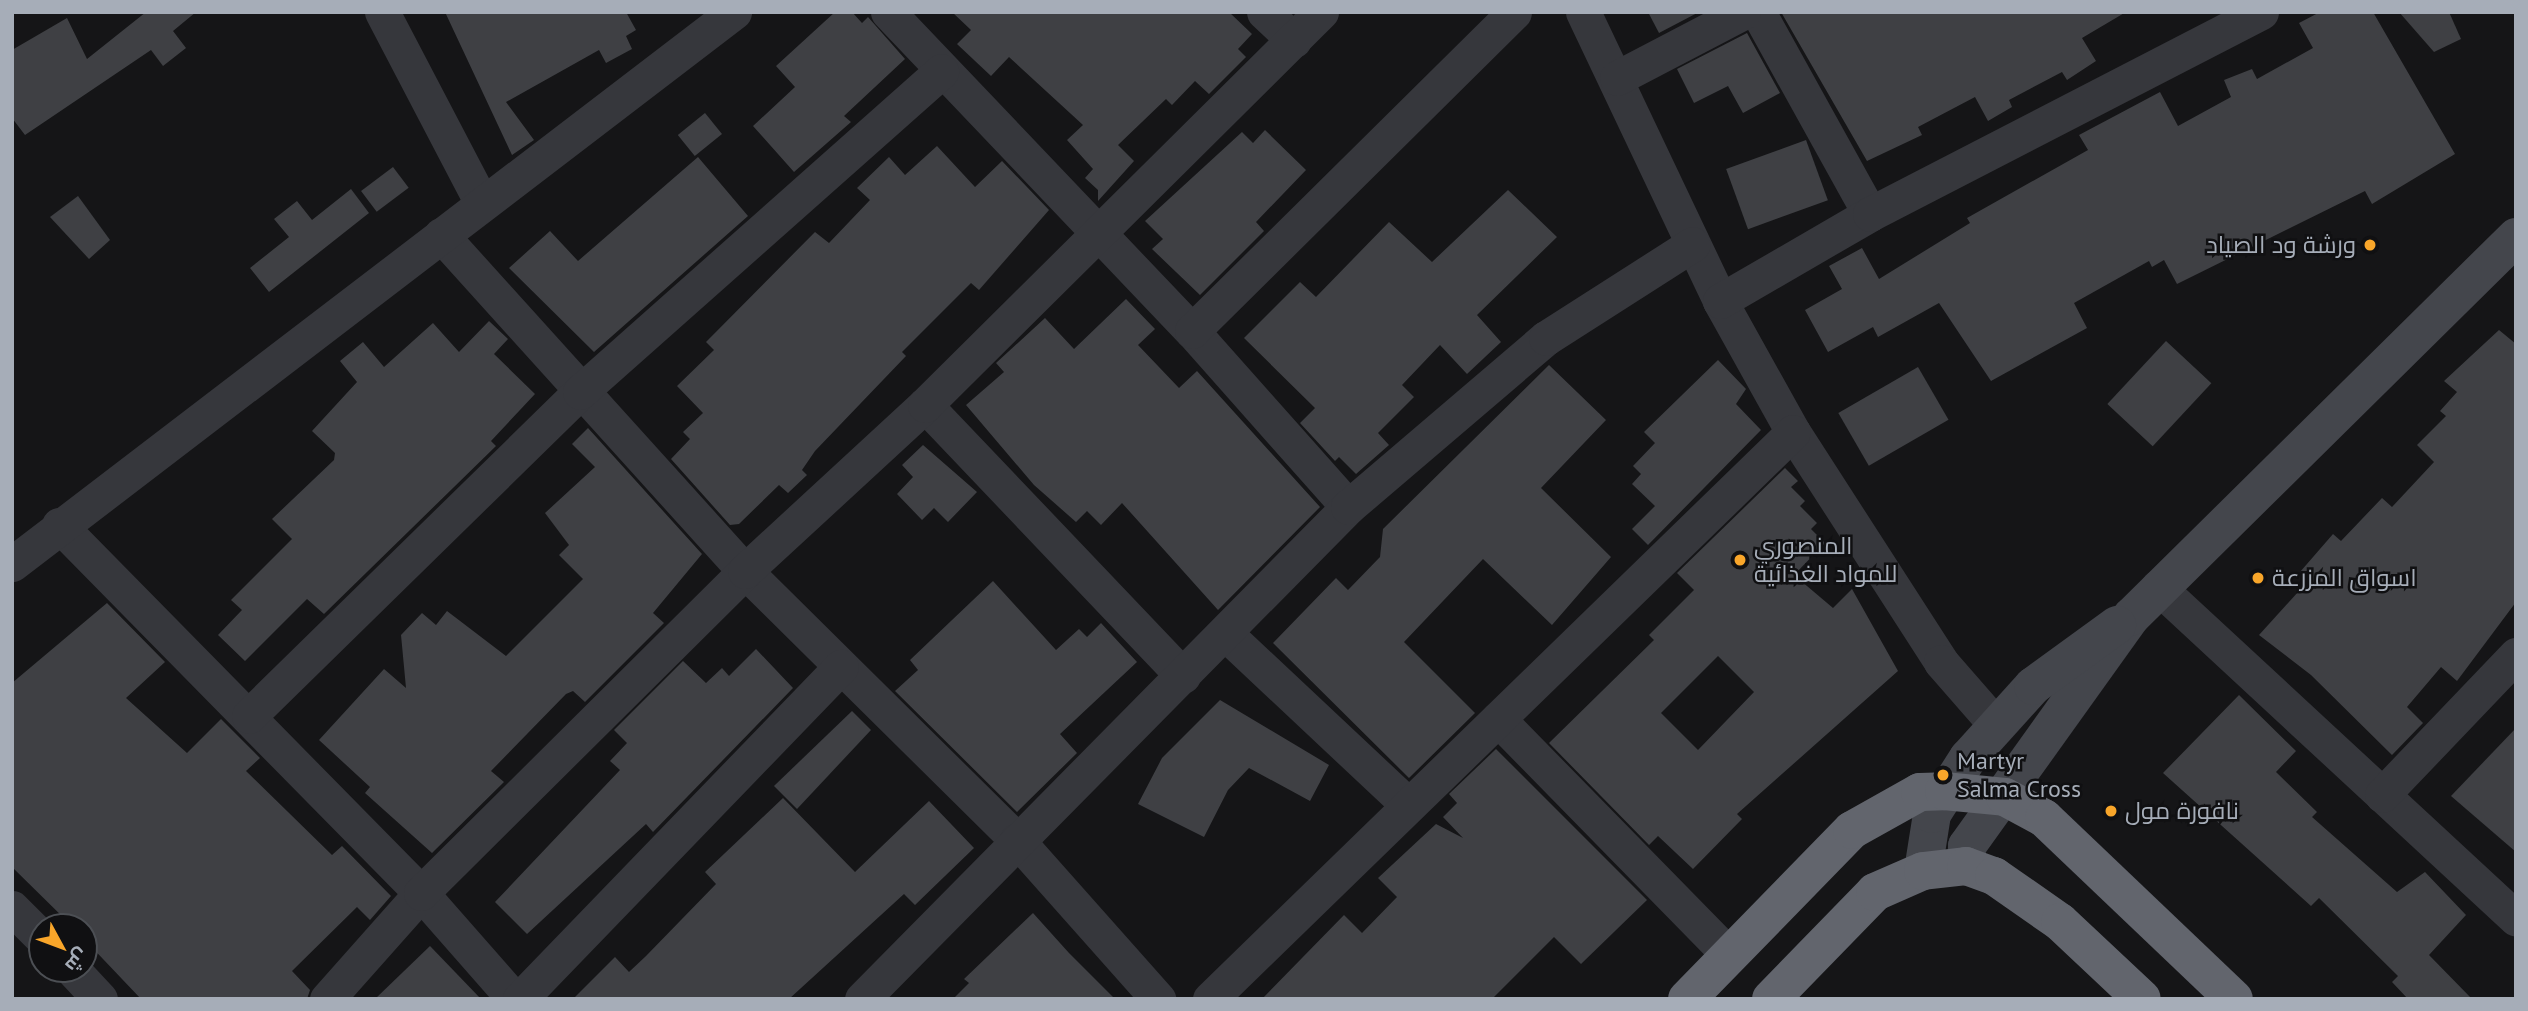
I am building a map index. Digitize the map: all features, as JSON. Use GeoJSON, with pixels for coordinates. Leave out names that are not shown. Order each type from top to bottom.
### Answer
{"type":"FeatureCollection","features":[{"type":"Feature","properties":{"kind":"highway"},"geometry":{"type":"LineString","coordinates":[[1687,999],[1852,830],[1920,792],[1944,791],[2005,797],[2083,851],[2234,999]]}},
{"type":"Feature","properties":{"kind":"highway"},"geometry":{"type":"LineString","coordinates":[[1771,999],[1875,892],[1923,872],[1966,866],[1994,876],[2060,922],[2142,999]]}},
{"type":"Feature","properties":{"kind":"street"},"geometry":{"type":"LineString","coordinates":[[382,12],[482,203]]}},
{"type":"Feature","properties":{"kind":"street"},"geometry":{"type":"LineString","coordinates":[[12,564],[59,525],[482,203],[697,24],[734,12]]}},
{"type":"Feature","properties":{"kind":"street"},"geometry":{"type":"LineString","coordinates":[[888,12],[941,71],[1192,331],[1348,507]]}},
{"type":"Feature","properties":{"kind":"street"},"geometry":{"type":"LineString","coordinates":[[1264,12],[1294,40]]}},
{"type":"Feature","properties":{"kind":"street"},"geometry":{"type":"LineString","coordinates":[[327,999],[421,893],[745,571],[925,405],[1321,12]]}},
{"type":"Feature","properties":{"kind":"street"},"geometry":{"type":"LineString","coordinates":[[1192,331],[1514,12]]}},
{"type":"Feature","properties":{"kind":"street"},"geometry":{"type":"LineString","coordinates":[[1583,12],[1617,78],[1720,301],[1793,432],[1941,662],[1996,725]]}},
{"type":"Feature","properties":{"kind":"street"},"geometry":{"type":"LineString","coordinates":[[1617,78],[1742,12]]}},
{"type":"Feature","properties":{"kind":"street"},"geometry":{"type":"LineString","coordinates":[[1758,12],[1870,214]]}},
{"type":"Feature","properties":{"kind":"street"},"geometry":{"type":"LineString","coordinates":[[1720,301],[1870,214],[2262,12]]}},
{"type":"Feature","properties":{"kind":"street"},"geometry":{"type":"LineString","coordinates":[[249,716],[580,392],[941,71]]}},
{"type":"Feature","properties":{"kind":"street"},"geometry":{"type":"LineString","coordinates":[[441,235],[580,392],[745,571],[1017,840],[1158,999]]}},
{"type":"Feature","properties":{"kind":"street"},"geometry":{"type":"LineString","coordinates":[[1966,866],[1967,846],[2005,797],[2131,617],[2158,587],[2516,237]]}},
{"type":"Feature","properties":{"kind":"street"},"geometry":{"type":"LineString","coordinates":[[862,999],[1348,507],[1546,338],[1693,244]]}},
{"type":"Feature","properties":{"kind":"street"},"geometry":{"type":"LineString","coordinates":[[925,405],[1183,676]]}},
{"type":"Feature","properties":{"kind":"street"},"geometry":{"type":"LineString","coordinates":[[1210,999],[1793,432]]}},
{"type":"Feature","properties":{"kind":"street"},"geometry":{"type":"LineString","coordinates":[[59,525],[421,893],[511,997],[841,667]]}},
{"type":"Feature","properties":{"kind":"street"},"geometry":{"type":"LineString","coordinates":[[2158,587],[2516,918]]}},
{"type":"Feature","properties":{"kind":"street"},"geometry":{"type":"LineString","coordinates":[[1923,872],[1925,841],[1944,791],[1996,725],[2068,656],[2131,617]]}},
{"type":"Feature","properties":{"kind":"street"},"geometry":{"type":"LineString","coordinates":[[1225,633],[1408,805]]}},
{"type":"Feature","properties":{"kind":"street"},"geometry":{"type":"LineString","coordinates":[[2382,794],[2516,655]]}},
{"type":"Feature","properties":{"kind":"street"},"geometry":{"type":"LineString","coordinates":[[1498,719],[1729,955]]}},
{"type":"Feature","properties":{"kind":"street"},"geometry":{"type":"LineString","coordinates":[[12,908],[28,924]]}},
{"type":"Feature","properties":{"kind":"street"},"geometry":{"type":"LineString","coordinates":[[85,983],[100,999]]}},
{"type":"Feature","properties":{"kind":"building"},"geometry":{"type":"Polygon","coordinates":[[[146,12],[196,12],[173,31],[186,48],[163,66],[151,50],[25,135],[12,118],[12,50],[67,18],[87,59],[146,12]]]}},
{"type":"Feature","properties":{"kind":"building"},"geometry":{"type":"Polygon","coordinates":[[[445,12],[626,12],[636,30],[626,36],[632,49],[606,63],[599,50],[506,102],[534,140],[512,155],[445,12]]]}},
{"type":"Feature","properties":{"kind":"building"},"geometry":{"type":"Polygon","coordinates":[[[835,12],[852,12],[862,23],[868,17],[905,59],[844,116],[851,122],[794,172],[753,126],[795,87],[776,66],[835,12]]]}},
{"type":"Feature","properties":{"kind":"building"},"geometry":{"type":"Polygon","coordinates":[[[952,12],[1229,12],[1252,34],[1238,49],[1246,57],[1209,94],[1195,81],[1172,105],[1166,99],[1118,145],[1134,161],[1098,201],[1098,190],[1085,178],[1093,169],[1067,140],[1083,125],[1009,57],[991,76],[957,44],[971,30],[952,12]]]}},
{"type":"Feature","properties":{"kind":"building"},"geometry":{"type":"Polygon","coordinates":[[[1648,12],[1699,12],[1659,33],[1648,12]]]}},
{"type":"Feature","properties":{"kind":"building"},"geometry":{"type":"Polygon","coordinates":[[[1781,12],[2126,12],[2082,38],[2096,61],[2067,80],[2062,72],[2009,100],[2012,107],[1988,121],[1975,97],[1918,127],[1922,135],[1867,161],[1781,12]]]}},
{"type":"Feature","properties":{"kind":"building"},"geometry":{"type":"Polygon","coordinates":[[[2320,12],[2373,12],[2455,154],[2372,204],[2365,191],[2177,284],[2164,260],[2152,267],[2149,261],[2074,303],[2087,328],[1991,381],[1939,303],[1878,337],[1873,327],[1828,352],[1805,310],[1842,289],[1829,266],[1862,248],[1879,279],[1970,223],[1967,218],[2088,150],[2079,135],[2160,92],[2178,126],[2231,97],[2224,80],[2252,69],[2257,79],[2313,48],[2299,23],[2320,12]]]}},
{"type":"Feature","properties":{"kind":"building"},"geometry":{"type":"Polygon","coordinates":[[[2399,12],[2449,12],[2461,39],[2434,52],[2399,12]]]}},
{"type":"Feature","properties":{"kind":"building"},"geometry":{"type":"Polygon","coordinates":[[[1747,33],[1780,93],[1743,113],[1728,86],[1694,103],[1677,69],[1747,33]]]}},
{"type":"Feature","properties":{"kind":"building"},"geometry":{"type":"Polygon","coordinates":[[[705,113],[722,134],[695,156],[678,135],[705,113]]]}},
{"type":"Feature","properties":{"kind":"building"},"geometry":{"type":"Polygon","coordinates":[[[1265,130],[1306,170],[1256,222],[1264,231],[1200,295],[1152,249],[1163,239],[1145,221],[1242,132],[1253,143],[1265,130]]]}},
{"type":"Feature","properties":{"kind":"building"},"geometry":{"type":"Polygon","coordinates":[[[1806,140],[1828,200],[1748,229],[1726,169],[1806,140]]]}},
{"type":"Feature","properties":{"kind":"building"},"geometry":{"type":"Polygon","coordinates":[[[937,146],[975,187],[1002,161],[1049,210],[979,290],[971,283],[902,352],[906,356],[815,451],[802,470],[807,475],[788,493],[779,485],[739,524],[730,525],[671,459],[690,439],[683,432],[703,413],[677,386],[714,350],[706,342],[815,232],[829,243],[870,200],[857,188],[889,157],[905,175],[937,146]]]}},
{"type":"Feature","properties":{"kind":"building"},"geometry":{"type":"Polygon","coordinates":[[[698,157],[748,216],[594,352],[509,268],[550,231],[578,261],[698,157]]]}},
{"type":"Feature","properties":{"kind":"building"},"geometry":{"type":"Polygon","coordinates":[[[393,167],[409,188],[377,212],[361,191],[393,167]]]}},
{"type":"Feature","properties":{"kind":"building"},"geometry":{"type":"Polygon","coordinates":[[[351,189],[369,213],[269,292],[250,268],[289,237],[274,219],[297,201],[312,220],[351,189]]]}},
{"type":"Feature","properties":{"kind":"building"},"geometry":{"type":"Polygon","coordinates":[[[1508,190],[1557,237],[1477,315],[1501,342],[1467,374],[1440,345],[1402,385],[1414,397],[1378,433],[1389,445],[1356,474],[1339,457],[1335,461],[1300,423],[1315,408],[1244,338],[1300,282],[1316,297],[1389,222],[1432,262],[1508,190]]]}},
{"type":"Feature","properties":{"kind":"building"},"geometry":{"type":"Polygon","coordinates":[[[78,196],[110,240],[89,259],[50,217],[78,196]]]}},
{"type":"Feature","properties":{"kind":"building"},"geometry":{"type":"Polygon","coordinates":[[[1126,299],[1155,329],[1138,345],[1179,388],[1197,371],[1320,507],[1218,610],[1122,503],[1101,525],[1087,511],[1076,522],[1034,485],[966,405],[1004,372],[996,363],[1045,318],[1074,349],[1126,299]]]}},
{"type":"Feature","properties":{"kind":"building"},"geometry":{"type":"Polygon","coordinates":[[[489,321],[508,339],[494,354],[535,394],[491,441],[496,446],[324,614],[307,599],[245,661],[218,635],[242,610],[231,600],[292,539],[272,519],[334,460],[335,453],[312,431],[357,382],[340,361],[363,342],[384,367],[433,323],[459,352],[489,321]]]}},
{"type":"Feature","properties":{"kind":"building"},"geometry":{"type":"Polygon","coordinates":[[[2499,330],[2516,344],[2516,602],[2457,681],[2441,667],[2407,707],[2423,723],[2392,755],[2311,675],[2259,635],[2309,580],[2300,572],[2333,534],[2341,541],[2382,498],[2392,507],[2434,462],[2417,445],[2446,416],[2440,411],[2457,392],[2444,381],[2499,330]]]}},
{"type":"Feature","properties":{"kind":"building"},"geometry":{"type":"Polygon","coordinates":[[[2166,341],[2211,383],[2153,446],[2107,404],[2166,341]]]}},
{"type":"Feature","properties":{"kind":"building"},"geometry":{"type":"Polygon","coordinates":[[[1718,360],[1746,389],[1736,404],[1761,430],[1648,545],[1632,529],[1655,506],[1632,484],[1641,474],[1633,466],[1655,443],[1644,432],[1718,360]]]}},
{"type":"Feature","properties":{"kind":"building"},"geometry":{"type":"Polygon","coordinates":[[[1549,365],[1606,420],[1541,488],[1611,557],[1552,625],[1483,559],[1404,642],[1475,713],[1409,778],[1273,643],[1336,578],[1348,590],[1380,557],[1383,529],[1549,365]]]}},
{"type":"Feature","properties":{"kind":"building"},"geometry":{"type":"Polygon","coordinates":[[[1918,367],[1948,420],[1869,466],[1838,413],[1918,367]]]}},
{"type":"Feature","properties":{"kind":"building"},"geometry":{"type":"Polygon","coordinates":[[[588,428],[702,554],[653,613],[664,623],[585,702],[573,691],[566,694],[491,771],[504,782],[432,853],[365,793],[370,787],[319,740],[384,669],[406,688],[401,635],[422,613],[436,625],[447,611],[506,656],[583,579],[559,555],[569,545],[545,513],[595,467],[572,444],[588,428]]]}},
{"type":"Feature","properties":{"kind":"building"},"geometry":{"type":"Polygon","coordinates":[[[923,445],[977,492],[948,522],[934,508],[922,520],[897,494],[913,477],[902,465],[923,445]]]}},
{"type":"Feature","properties":{"kind":"building"},"geometry":{"type":"Polygon","coordinates":[[[1785,468],[1798,481],[1791,487],[1805,501],[1800,506],[1817,523],[1811,529],[1825,543],[1794,575],[1833,608],[1852,589],[1898,671],[1737,814],[1742,819],[1693,869],[1658,836],[1649,845],[1549,743],[1654,640],[1649,635],[1694,590],[1677,573],[1785,468]],[[1718,656],[1661,713],[1698,750],[1754,692],[1718,656]]]}},
{"type":"Feature","properties":{"kind":"building"},"geometry":{"type":"Polygon","coordinates":[[[993,581],[1056,650],[1079,629],[1087,637],[1101,623],[1137,662],[1060,734],[1077,753],[1017,812],[895,691],[918,670],[910,660],[993,581]]]}},
{"type":"Feature","properties":{"kind":"building"},"geometry":{"type":"Polygon","coordinates":[[[107,603],[165,662],[126,698],[187,753],[221,719],[260,758],[246,771],[332,855],[342,846],[391,896],[370,920],[357,907],[292,971],[310,990],[307,999],[141,999],[98,954],[98,913],[59,913],[12,867],[12,683],[107,603]]]}},
{"type":"Feature","properties":{"kind":"building"},"geometry":{"type":"Polygon","coordinates":[[[756,649],[793,688],[653,832],[646,824],[527,934],[495,902],[620,770],[610,761],[627,743],[614,730],[683,661],[706,683],[722,668],[729,676],[756,649]]]}},
{"type":"Feature","properties":{"kind":"building"},"geometry":{"type":"Polygon","coordinates":[[[2239,695],[2296,751],[2276,772],[2317,812],[2312,817],[2397,892],[2425,872],[2466,915],[2429,955],[2472,999],[2408,999],[2392,982],[2398,976],[2319,898],[2311,906],[2163,773],[2239,695]]]}},
{"type":"Feature","properties":{"kind":"building"},"geometry":{"type":"Polygon","coordinates":[[[1220,700],[1329,765],[1310,801],[1249,768],[1228,790],[1204,837],[1138,804],[1162,758],[1220,700]]]}},
{"type":"Feature","properties":{"kind":"building"},"geometry":{"type":"Polygon","coordinates":[[[852,711],[871,730],[797,809],[774,786],[852,711]]]}},
{"type":"Feature","properties":{"kind":"building"},"geometry":{"type":"Polygon","coordinates":[[[2516,728],[2516,852],[2451,796],[2516,728]]]}},
{"type":"Feature","properties":{"kind":"building"},"geometry":{"type":"Polygon","coordinates":[[[1496,749],[1647,900],[1581,964],[1554,937],[1492,999],[1262,999],[1344,915],[1362,933],[1397,897],[1378,878],[1436,824],[1463,838],[1443,817],[1457,803],[1449,794],[1496,749]]]}},
{"type":"Feature","properties":{"kind":"building"},"geometry":{"type":"Polygon","coordinates":[[[783,798],[855,872],[929,801],[974,848],[915,905],[904,894],[789,999],[573,999],[615,957],[629,972],[646,956],[716,884],[705,872],[783,798]]]}},
{"type":"Feature","properties":{"kind":"building"},"geometry":{"type":"Polygon","coordinates":[[[1033,913],[1115,999],[953,999],[969,983],[964,979],[1033,913]]]}},
{"type":"Feature","properties":{"kind":"building"},"geometry":{"type":"Polygon","coordinates":[[[430,946],[481,999],[375,999],[430,946]]]}},
{"type":"Feature","properties":{"kind":"place","name":"ورشة ود الصياد"},"geometry":{"type":"Point","coordinates":[2370,245]}},
{"type":"Feature","properties":{"kind":"place","name":"المنصوري للمواد الغذائية"},"geometry":{"type":"Point","coordinates":[1740,560]}},
{"type":"Feature","properties":{"kind":"place","name":"اسواق المزرعة"},"geometry":{"type":"Point","coordinates":[2258,578]}},
{"type":"Feature","properties":{"kind":"place","name":"Martyr Salma Cross"},"geometry":{"type":"Point","coordinates":[1943,775]}},
{"type":"Feature","properties":{"kind":"place","name":"نافورة مول"},"geometry":{"type":"Point","coordinates":[2111,811]}}]}
